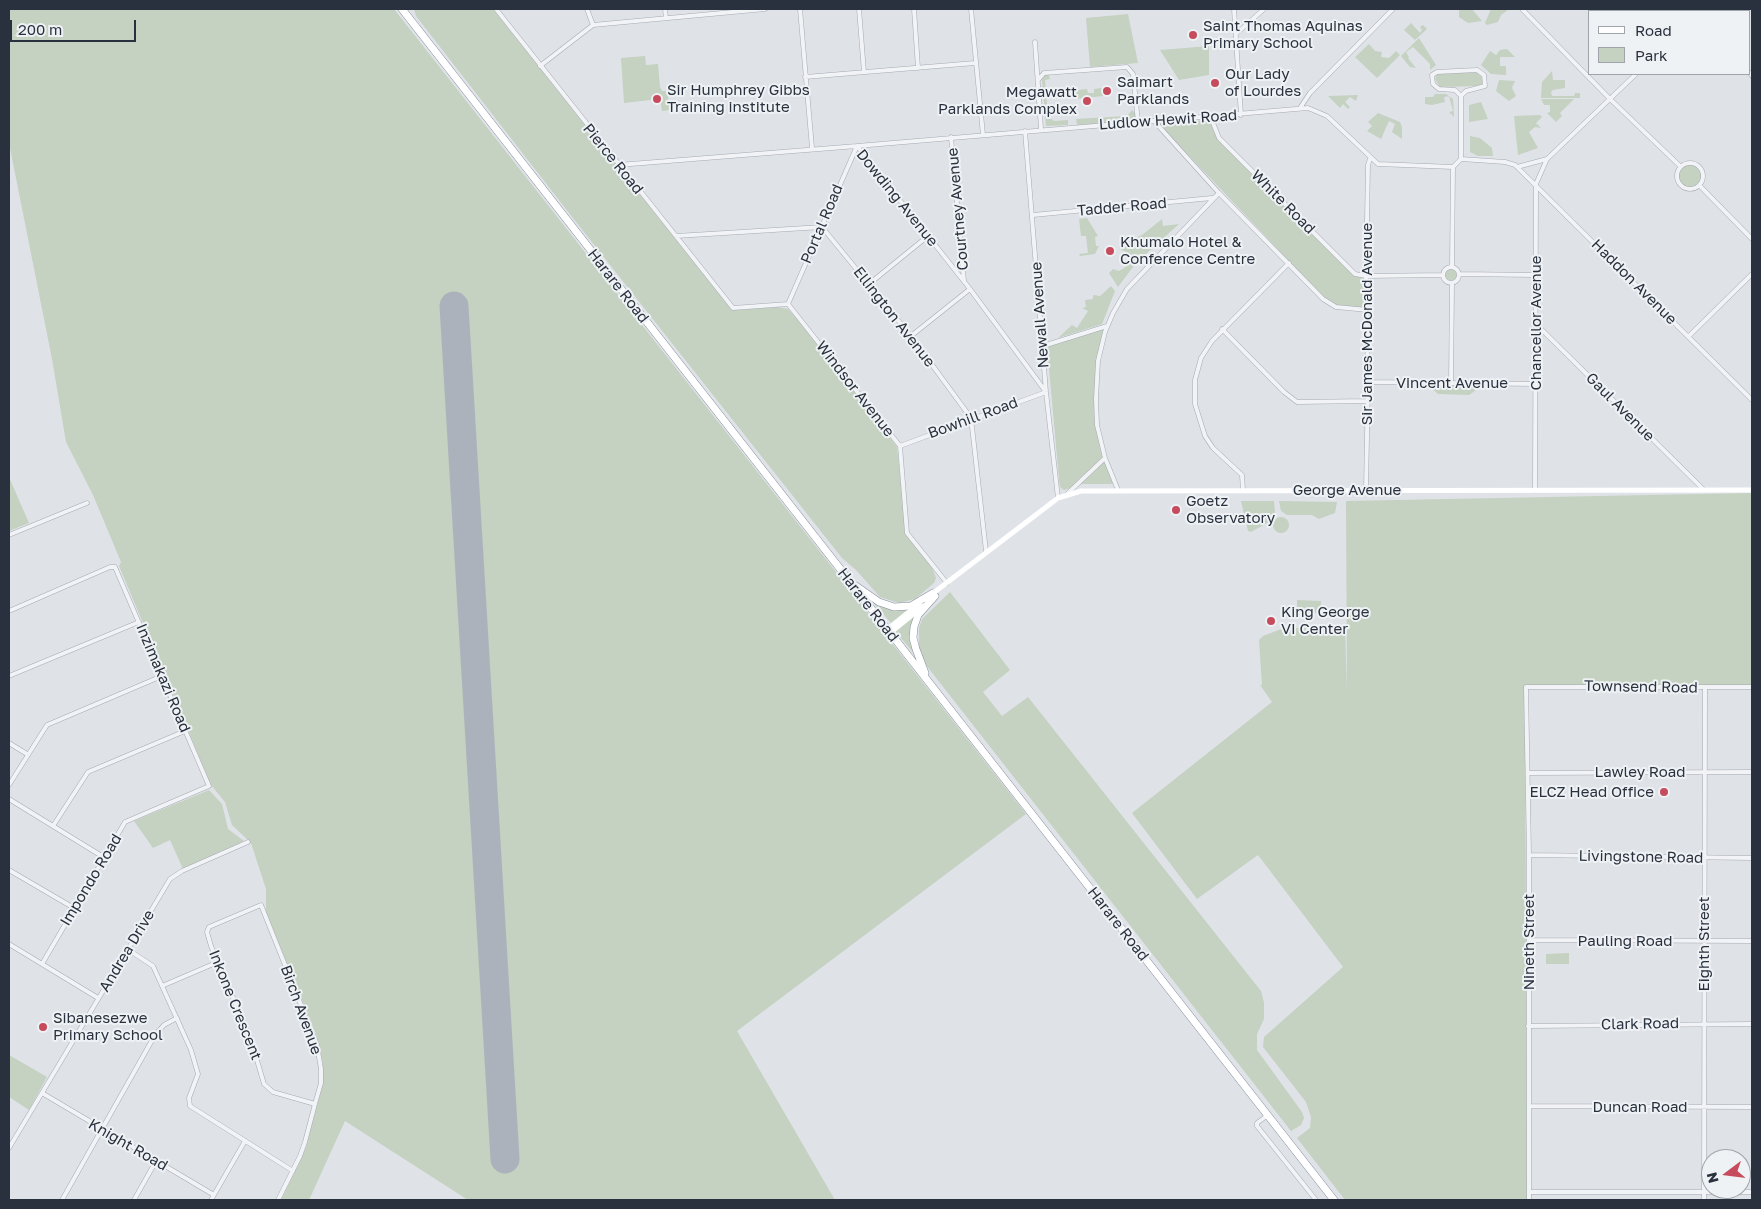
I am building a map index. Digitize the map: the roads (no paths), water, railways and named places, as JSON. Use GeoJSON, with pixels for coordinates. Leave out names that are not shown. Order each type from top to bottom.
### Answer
{"type":"FeatureCollection","features":[{"type":"Feature","properties":{"kind":"highway","name":"Harare Road"},"geometry":{"type":"LineString","coordinates":[[403,9],[1333,1200]]}},
{"type":"Feature","properties":{"kind":"highway"},"geometry":{"type":"LineString","coordinates":[[848,580],[879,602],[894,607],[911,606],[934,595]]}},
{"type":"Feature","properties":{"kind":"highway"},"geometry":{"type":"LineString","coordinates":[[931,685],[913,638],[918,615],[934,595]]}},
{"type":"Feature","properties":{"kind":"main road","name":"George Avenue"},"geometry":{"type":"LineString","coordinates":[[889,631],[986,551],[1058,498],[1068,493],[1095,490],[1752,490]]}},
{"type":"Feature","properties":{"kind":"street","name":"Pierce Road"},"geometry":{"type":"LineString","coordinates":[[496,9],[733,308],[788,304]]}},
{"type":"Feature","properties":{"kind":"street"},"geometry":{"type":"LineString","coordinates":[[587,9],[593,24]]}},
{"type":"Feature","properties":{"kind":"street"},"geometry":{"type":"LineString","coordinates":[[665,9],[666,18]]}},
{"type":"Feature","properties":{"kind":"street"},"geometry":{"type":"LineString","coordinates":[[540,66],[593,24],[731,10],[765,9]]}},
{"type":"Feature","properties":{"kind":"street"},"geometry":{"type":"LineString","coordinates":[[800,9],[812,148]]}},
{"type":"Feature","properties":{"kind":"street"},"geometry":{"type":"LineString","coordinates":[[859,9],[864,72]]}},
{"type":"Feature","properties":{"kind":"street"},"geometry":{"type":"LineString","coordinates":[[914,9],[918,68]]}},
{"type":"Feature","properties":{"kind":"street"},"geometry":{"type":"LineString","coordinates":[[971,9],[983,135]]}},
{"type":"Feature","properties":{"kind":"street"},"geometry":{"type":"LineString","coordinates":[[1234,9],[1241,115]]}},
{"type":"Feature","properties":{"kind":"street"},"geometry":{"type":"LineString","coordinates":[[1236,33],[1264,9]]}},
{"type":"Feature","properties":{"kind":"street"},"geometry":{"type":"LineString","coordinates":[[1393,9],[1310,93],[1300,108],[1315,110],[1327,116],[1358,144],[1370,159],[1378,164],[1454,166]]}},
{"type":"Feature","properties":{"kind":"street"},"geometry":{"type":"LineString","coordinates":[[1522,9],[1610,99],[1680,166]]}},
{"type":"Feature","properties":{"kind":"street"},"geometry":{"type":"LineString","coordinates":[[1035,42],[1041,129]]}},
{"type":"Feature","properties":{"kind":"street"},"geometry":{"type":"LineString","coordinates":[[805,77],[975,63]]}},
{"type":"Feature","properties":{"kind":"street"},"geometry":{"type":"LineString","coordinates":[[1038,80],[1044,73],[1127,66],[1133,74],[1138,122]]}},
{"type":"Feature","properties":{"kind":"street"},"geometry":{"type":"LineString","coordinates":[[1452,267],[1454,166],[1461,159],[1461,96],[1455,90],[1434,87],[1432,75],[1440,71],[1472,70],[1481,72],[1486,82],[1485,86],[1466,91],[1461,96]]}},
{"type":"Feature","properties":{"kind":"street"},"geometry":{"type":"LineString","coordinates":[[1461,159],[1505,162],[1516,166],[1547,159],[1635,75]]}},
{"type":"Feature","properties":{"kind":"street","name":"Ludlow Hewit Road"},"geometry":{"type":"LineString","coordinates":[[857,146],[1041,129],[1211,118],[1300,108]]}},
{"type":"Feature","properties":{"kind":"street","name":"White Road"},"geometry":{"type":"LineString","coordinates":[[1211,118],[1218,138],[1355,274],[1366,276]]}},
{"type":"Feature","properties":{"kind":"street"},"geometry":{"type":"LineString","coordinates":[[1154,121],[1219,193],[1323,299],[1332,305],[1368,310]]}},
{"type":"Feature","properties":{"kind":"street","name":"Newall Avenue"},"geometry":{"type":"LineString","coordinates":[[1025,131],[1046,392],[1058,498]]}},
{"type":"Feature","properties":{"kind":"street","name":"Courtney Avenue"},"geometry":{"type":"LineString","coordinates":[[951,137],[964,281]]}},
{"type":"Feature","properties":{"kind":"street","name":"Dowding Avenue"},"geometry":{"type":"LineString","coordinates":[[618,165],[812,148],[857,146],[970,288],[1046,392]]}},
{"type":"Feature","properties":{"kind":"street","name":"Portal Road"},"geometry":{"type":"LineString","coordinates":[[788,304],[857,146]]}},
{"type":"Feature","properties":{"kind":"street","name":"Sir James McDonald Avenue"},"geometry":{"type":"LineString","coordinates":[[1366,490],[1368,310],[1366,276],[1368,165],[1370,159]]}},
{"type":"Feature","properties":{"kind":"street","name":"Chancellor Avenue"},"geometry":{"type":"LineString","coordinates":[[1535,490],[1536,184],[1547,159]]}},
{"type":"Feature","properties":{"kind":"street"},"geometry":{"type":"LineString","coordinates":[[1689,162],[1699,166],[1703,175],[1699,185],[1690,189],[1680,185],[1676,176],[1680,166],[1689,162]]}},
{"type":"Feature","properties":{"kind":"street","name":"Haddon Avenue"},"geometry":{"type":"LineString","coordinates":[[1516,166],[1752,400]]}},
{"type":"Feature","properties":{"kind":"street"},"geometry":{"type":"LineString","coordinates":[[1699,185],[1752,239]]}},
{"type":"Feature","properties":{"kind":"street"},"geometry":{"type":"LineString","coordinates":[[1118,490],[1100,441],[1096,399],[1098,361],[1108,325],[1127,289],[1212,198],[1219,193]]}},
{"type":"Feature","properties":{"kind":"street","name":"Tadder Road"},"geometry":{"type":"LineString","coordinates":[[1033,215],[1212,198]]}},
{"type":"Feature","properties":{"kind":"street"},"geometry":{"type":"LineString","coordinates":[[676,236],[822,227]]}},
{"type":"Feature","properties":{"kind":"street","name":"Ellington Avenue"},"geometry":{"type":"LineString","coordinates":[[822,227],[911,336],[971,418],[986,551]]}},
{"type":"Feature","properties":{"kind":"street"},"geometry":{"type":"LineString","coordinates":[[869,284],[928,236]]}},
{"type":"Feature","properties":{"kind":"street"},"geometry":{"type":"LineString","coordinates":[[1243,490],[1242,475],[1212,448],[1205,436],[1195,404],[1198,367],[1206,350],[1222,329],[1289,263]]}},
{"type":"Feature","properties":{"kind":"street"},"geometry":{"type":"LineString","coordinates":[[1452,267],[1458,270],[1460,274],[1458,281],[1452,284],[1445,281],[1443,275],[1444,270],[1452,267]]}},
{"type":"Feature","properties":{"kind":"street"},"geometry":{"type":"LineString","coordinates":[[1460,274],[1535,275]]}},
{"type":"Feature","properties":{"kind":"street"},"geometry":{"type":"LineString","coordinates":[[1689,336],[1752,274]]}},
{"type":"Feature","properties":{"kind":"street"},"geometry":{"type":"LineString","coordinates":[[1366,276],[1443,275]]}},
{"type":"Feature","properties":{"kind":"street"},"geometry":{"type":"LineString","coordinates":[[1451,383],[1452,284]]}},
{"type":"Feature","properties":{"kind":"street"},"geometry":{"type":"LineString","coordinates":[[911,336],[970,288]]}},
{"type":"Feature","properties":{"kind":"street","name":"Windsor Avenue"},"geometry":{"type":"LineString","coordinates":[[788,304],[900,446],[908,533],[946,585]]}},
{"type":"Feature","properties":{"kind":"street"},"geometry":{"type":"LineString","coordinates":[[1043,346],[1108,325]]}},
{"type":"Feature","properties":{"kind":"street","name":"Gaul Avenue"},"geometry":{"type":"LineString","coordinates":[[1537,325],[1703,489]]}},
{"type":"Feature","properties":{"kind":"street"},"geometry":{"type":"LineString","coordinates":[[1222,329],[1284,392],[1297,402],[1368,402]]}},
{"type":"Feature","properties":{"kind":"street","name":"Vincent Avenue"},"geometry":{"type":"LineString","coordinates":[[1368,382],[1536,384]]}},
{"type":"Feature","properties":{"kind":"street","name":"Bowhill Road"},"geometry":{"type":"LineString","coordinates":[[900,446],[971,418],[1046,392]]}},
{"type":"Feature","properties":{"kind":"street"},"geometry":{"type":"LineString","coordinates":[[1068,493],[1105,458]]}},
{"type":"Feature","properties":{"kind":"street"},"geometry":{"type":"LineString","coordinates":[[9,535],[87,503]]}},
{"type":"Feature","properties":{"kind":"street","name":"Inzimakazi Road"},"geometry":{"type":"LineString","coordinates":[[9,611],[110,567],[116,569],[209,786]]}},
{"type":"Feature","properties":{"kind":"street"},"geometry":{"type":"LineString","coordinates":[[9,676],[139,622]]}},
{"type":"Feature","properties":{"kind":"street"},"geometry":{"type":"LineString","coordinates":[[9,785],[27,754],[48,725],[162,676]]}},
{"type":"Feature","properties":{"kind":"street","name":"Townsend Road"},"geometry":{"type":"LineString","coordinates":[[1529,686],[1752,687]]}},
{"type":"Feature","properties":{"kind":"street","name":"Nineth Street"},"geometry":{"type":"LineString","coordinates":[[1529,686],[1526,689],[1529,855],[1529,1200]]}},
{"type":"Feature","properties":{"kind":"street","name":"Eighth Street"},"geometry":{"type":"LineString","coordinates":[[1704,1149],[1705,687]]}},
{"type":"Feature","properties":{"kind":"street"},"geometry":{"type":"LineString","coordinates":[[53,826],[88,772],[185,731]]}},
{"type":"Feature","properties":{"kind":"street"},"geometry":{"type":"LineString","coordinates":[[9,743],[27,754]]}},
{"type":"Feature","properties":{"kind":"street","name":"Lawley Road"},"geometry":{"type":"LineString","coordinates":[[1528,773],[1752,772]]}},
{"type":"Feature","properties":{"kind":"street","name":"Impondo Road"},"geometry":{"type":"LineString","coordinates":[[42,964],[127,821],[209,786]]}},
{"type":"Feature","properties":{"kind":"street"},"geometry":{"type":"LineString","coordinates":[[9,799],[105,858]]}},
{"type":"Feature","properties":{"kind":"street","name":"Andrea Drive"},"geometry":{"type":"LineString","coordinates":[[9,1148],[127,949],[173,877],[248,842]]}},
{"type":"Feature","properties":{"kind":"street","name":"Livingstone Road"},"geometry":{"type":"LineString","coordinates":[[1529,855],[1752,858]]}},
{"type":"Feature","properties":{"kind":"street"},"geometry":{"type":"LineString","coordinates":[[9,870],[74,908]]}},
{"type":"Feature","properties":{"kind":"street","name":"Inkone Crescent"},"geometry":{"type":"LineString","coordinates":[[261,905],[207,929],[218,962],[253,1045],[266,1087],[273,1092],[315,1104]]}},
{"type":"Feature","properties":{"kind":"street","name":"Birch Avenue"},"geometry":{"type":"LineString","coordinates":[[261,905],[317,1045],[322,1076],[303,1149],[278,1200]]}},
{"type":"Feature","properties":{"kind":"street","name":"Pauling Road"},"geometry":{"type":"LineString","coordinates":[[1529,940],[1752,941]]}},
{"type":"Feature","properties":{"kind":"street"},"geometry":{"type":"LineString","coordinates":[[9,944],[98,998]]}},
{"type":"Feature","properties":{"kind":"street"},"geometry":{"type":"LineString","coordinates":[[127,949],[151,963],[177,1018],[197,1067],[197,1080],[189,1098],[190,1106],[293,1171]]}},
{"type":"Feature","properties":{"kind":"street"},"geometry":{"type":"LineString","coordinates":[[162,986],[218,962]]}},
{"type":"Feature","properties":{"kind":"street"},"geometry":{"type":"LineString","coordinates":[[62,1200],[103,1131],[124,1088],[155,1035],[164,1025],[177,1018]]}},
{"type":"Feature","properties":{"kind":"street","name":"Clark Road"},"geometry":{"type":"LineString","coordinates":[[1528,1026],[1752,1024]]}},
{"type":"Feature","properties":{"kind":"street","name":"Knight Road"},"geometry":{"type":"LineString","coordinates":[[42,1093],[103,1131],[214,1195]]}},
{"type":"Feature","properties":{"kind":"street","name":"Duncan Road"},"geometry":{"type":"LineString","coordinates":[[1528,1106],[1752,1107]]}},
{"type":"Feature","properties":{"kind":"street"},"geometry":{"type":"LineString","coordinates":[[1268,1115],[1257,1123],[1257,1126],[1316,1200]]}},
{"type":"Feature","properties":{"kind":"street"},"geometry":{"type":"LineString","coordinates":[[211,1200],[245,1141]]}},
{"type":"Feature","properties":{"kind":"street"},"geometry":{"type":"LineString","coordinates":[[134,1200],[156,1161]]}},
{"type":"Feature","properties":{"kind":"street"},"geometry":{"type":"LineString","coordinates":[[1529,1192],[1701,1192]]}},
{"type":"Feature","properties":{"kind":"place","name":"Saint Thomas Aquinas Primary School"},"geometry":{"type":"Point","coordinates":[1193,35]}},
{"type":"Feature","properties":{"kind":"place","name":"Our Lady of Lourdes"},"geometry":{"type":"Point","coordinates":[1215,83]}},
{"type":"Feature","properties":{"kind":"place","name":"Saimart Parklands"},"geometry":{"type":"Point","coordinates":[1107,91]}},
{"type":"Feature","properties":{"kind":"place","name":"Sir Humphrey Gibbs Training institute"},"geometry":{"type":"Point","coordinates":[657,99]}},
{"type":"Feature","properties":{"kind":"place","name":"Megawatt Parklands Complex"},"geometry":{"type":"Point","coordinates":[1087,101]}},
{"type":"Feature","properties":{"kind":"place","name":"Khumalo Hotel & Conference Centre"},"geometry":{"type":"Point","coordinates":[1110,251]}},
{"type":"Feature","properties":{"kind":"place","name":"Goetz Observatory"},"geometry":{"type":"Point","coordinates":[1176,510]}},
{"type":"Feature","properties":{"kind":"place","name":"King George VI Center"},"geometry":{"type":"Point","coordinates":[1271,621]}},
{"type":"Feature","properties":{"kind":"place","name":"ELCZ Head Office"},"geometry":{"type":"Point","coordinates":[1664,792]}},
{"type":"Feature","properties":{"kind":"place","name":"Sibanesezwe Primary School"},"geometry":{"type":"Point","coordinates":[43,1027]}}]}
